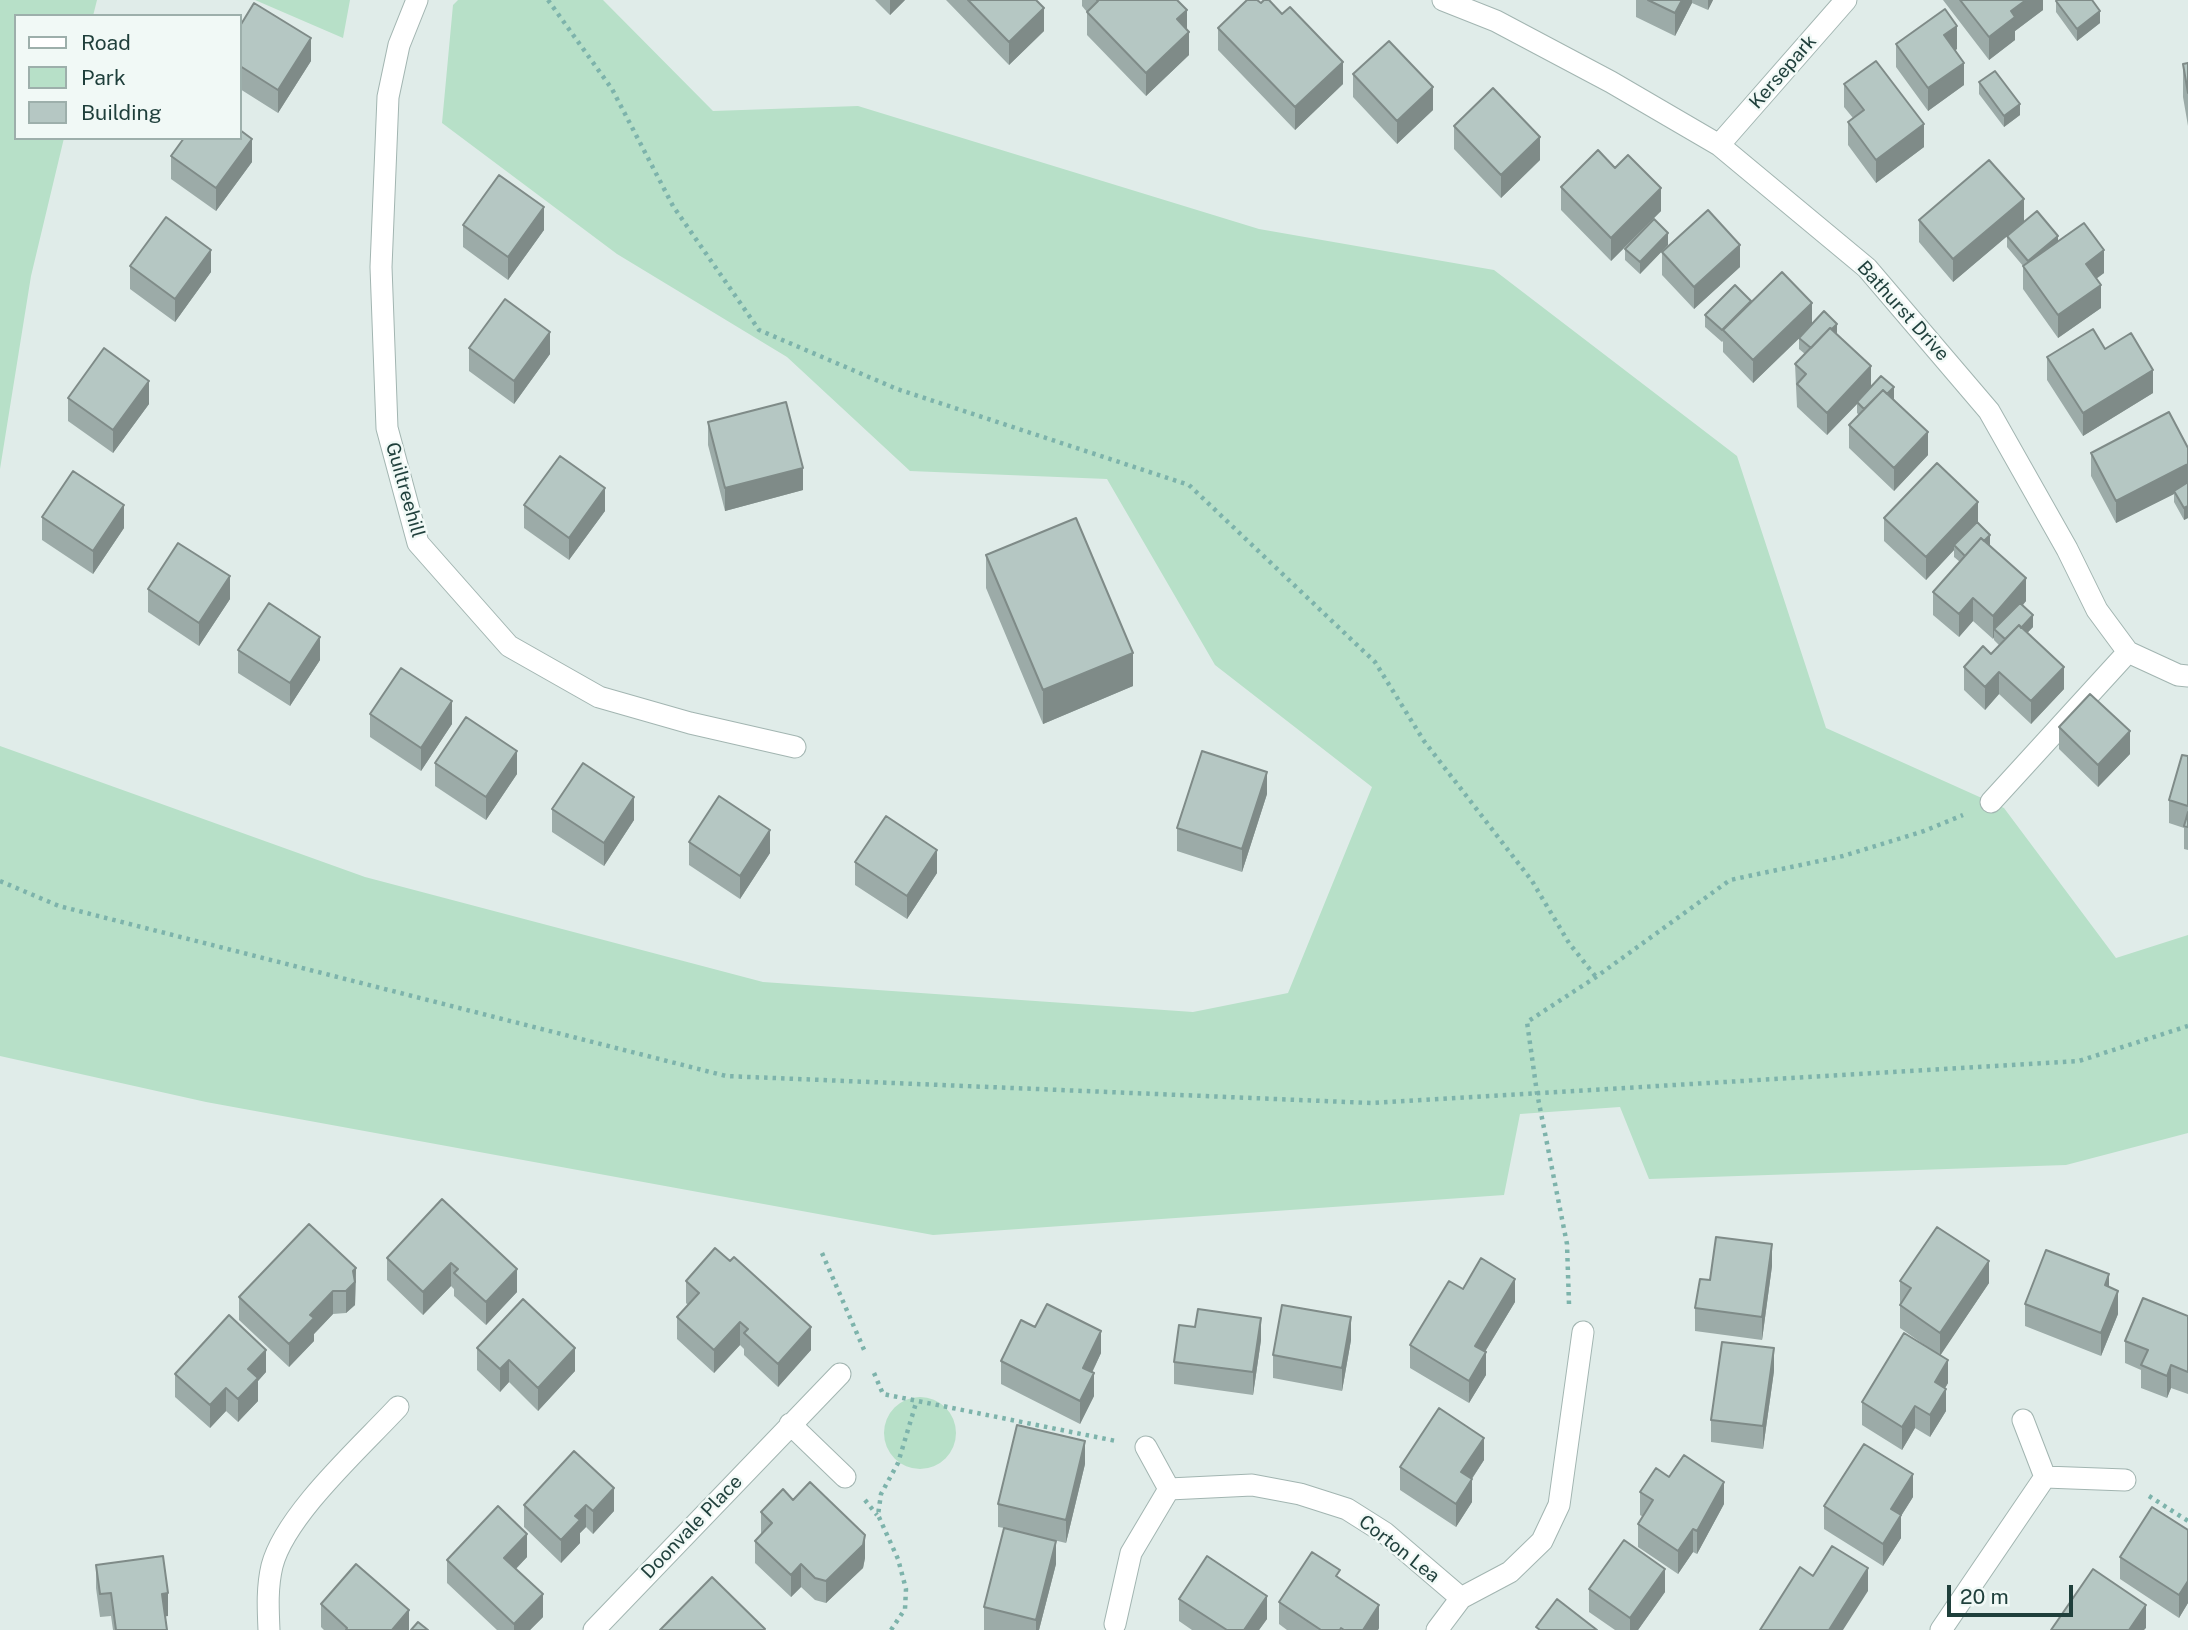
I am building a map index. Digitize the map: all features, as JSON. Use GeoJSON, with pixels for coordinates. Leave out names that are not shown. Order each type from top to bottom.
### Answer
{"type":"FeatureCollection","features":[{"type":"Feature","properties":{"kind":"street","name":"Guiltreehill"},"geometry":{"type":"LineString","coordinates":[[417,0],[399,45],[388,97],[381,267],[387,428],[418,543],[509,646],[598,697],[690,723],[795,747]]}},
{"type":"Feature","properties":{"kind":"street","name":"Bathurst Drive"},"geometry":{"type":"LineString","coordinates":[[1443,0],[1508,27],[1719,145],[1867,268],[1989,411],[2067,549],[2097,610],[2128,652],[2188,677]]}},
{"type":"Feature","properties":{"kind":"street","name":"Kersepark"},"geometry":{"type":"LineString","coordinates":[[1719,145],[1846,0]]}},
{"type":"Feature","properties":{"kind":"street"},"geometry":{"type":"LineString","coordinates":[[1992,802],[2128,652]]}},
{"type":"Feature","properties":{"kind":"street"},"geometry":{"type":"LineString","coordinates":[[1437,1630],[1461,1598],[1510,1572],[1542,1541],[1559,1505],[1583,1332]]}},
{"type":"Feature","properties":{"kind":"street","name":"Doonvale Place"},"geometry":{"type":"LineString","coordinates":[[594,1630],[840,1374]]}},
{"type":"Feature","properties":{"kind":"street"},"geometry":{"type":"LineString","coordinates":[[269,1630],[268,1592],[272,1564],[284,1536],[305,1508],[398,1407]]}},
{"type":"Feature","properties":{"kind":"street"},"geometry":{"type":"LineString","coordinates":[[2023,1420],[2045,1477]]}},
{"type":"Feature","properties":{"kind":"street"},"geometry":{"type":"LineString","coordinates":[[790,1424],[845,1477]]}},
{"type":"Feature","properties":{"kind":"street"},"geometry":{"type":"LineString","coordinates":[[1115,1624],[1131,1553],[1169,1489],[1146,1447]]}},
{"type":"Feature","properties":{"kind":"street"},"geometry":{"type":"LineString","coordinates":[[2045,1477],[2125,1480]]}},
{"type":"Feature","properties":{"kind":"street"},"geometry":{"type":"LineString","coordinates":[[1941,1630],[2045,1477]]}},
{"type":"Feature","properties":{"kind":"street","name":"Corton Lea"},"geometry":{"type":"LineString","coordinates":[[1169,1489],[1252,1485],[1300,1494],[1346,1509],[1385,1533],[1461,1598]]}},
{"type":"Feature","properties":{"kind":"path"},"geometry":{"type":"LineString","coordinates":[[548,0],[612,89],[673,206],[759,330],[897,389],[1189,485],[1375,662],[1424,741],[1532,881],[1569,943],[1596,977]]}},
{"type":"Feature","properties":{"kind":"path"},"geometry":{"type":"LineString","coordinates":[[1583,1332],[1569,1309],[1567,1244],[1537,1093],[1527,1022],[1596,977],[1730,880],[1854,852],[1924,831],[1992,802]]}},
{"type":"Feature","properties":{"kind":"path"},"geometry":{"type":"LineString","coordinates":[[0,881],[59,906],[726,1076],[1371,1103],[2079,1060],[2188,1027]]}},
{"type":"Feature","properties":{"kind":"path"},"geometry":{"type":"LineString","coordinates":[[822,1253],[866,1353]]}},
{"type":"Feature","properties":{"kind":"path"},"geometry":{"type":"LineString","coordinates":[[871,1366],[883,1394],[916,1403],[1146,1447]]}},
{"type":"Feature","properties":{"kind":"path"},"geometry":{"type":"LineString","coordinates":[[891,1630],[905,1609],[906,1589],[898,1559],[878,1515],[881,1494],[898,1463],[916,1403]]}},
{"type":"Feature","properties":{"kind":"path"},"geometry":{"type":"LineString","coordinates":[[2125,1480],[2188,1521]]}},
{"type":"Feature","properties":{"kind":"green space"},"geometry":{"type":"Polygon","coordinates":[[[0,0],[97,0],[94,14],[14,14],[14,140],[64,140],[31,276],[0,469],[0,0]]]}},
{"type":"Feature","properties":{"kind":"green space"},"geometry":{"type":"Polygon","coordinates":[[[255,0],[350,0],[343,38],[255,0]]]}},
{"type":"Feature","properties":{"kind":"green space"},"geometry":{"type":"Polygon","coordinates":[[[458,0],[603,0],[713,111],[858,106],[1259,229],[1494,270],[1737,456],[1826,728],[2004,808],[2116,958],[2188,935],[2188,1133],[2066,1165],[1649,1179],[1620,1107],[1520,1114],[1504,1195],[933,1235],[206,1102],[0,1056],[0,746],[365,877],[763,982],[1193,1012],[1288,993],[1372,787],[1215,665],[1107,479],[910,471],[787,357],[617,254],[442,123],[453,5],[458,0]]]}},
{"type":"Feature","properties":{"kind":"green space"},"geometry":{"type":"Polygon","coordinates":[[[920,1397],[940,1403],[950,1413],[956,1433],[950,1453],[940,1463],[920,1469],[900,1463],[890,1453],[884,1433],[890,1413],[900,1403],[920,1397]]]}},
{"type":"Feature","properties":{"kind":"building"},"geometry":{"type":"Polygon","coordinates":[[[968,0],[1036,0],[1044,8],[1009,42],[968,0]]]}},
{"type":"Feature","properties":{"kind":"building"},"geometry":{"type":"Polygon","coordinates":[[[1097,0],[1177,0],[1187,10],[1177,19],[1189,32],[1146,73],[1087,12],[1097,0]]]}},
{"type":"Feature","properties":{"kind":"building"},"geometry":{"type":"Polygon","coordinates":[[[1247,0],[1261,3],[1269,0],[1282,14],[1290,7],[1343,62],[1295,107],[1218,28],[1247,0]]]}},
{"type":"Feature","properties":{"kind":"building"},"geometry":{"type":"Polygon","coordinates":[[[1648,0],[1682,0],[1675,13],[1648,0]]]}},
{"type":"Feature","properties":{"kind":"building"},"geometry":{"type":"Polygon","coordinates":[[[1960,0],[2026,0],[2011,11],[2015,17],[1989,37],[1960,0]]]}},
{"type":"Feature","properties":{"kind":"building"},"geometry":{"type":"Polygon","coordinates":[[[2057,0],[2092,0],[2100,11],[2077,29],[2057,0]]]}},
{"type":"Feature","properties":{"kind":"building"},"geometry":{"type":"Polygon","coordinates":[[[254,3],[311,38],[278,90],[242,67],[242,23],[254,3]]]}},
{"type":"Feature","properties":{"kind":"building"},"geometry":{"type":"Polygon","coordinates":[[[1945,9],[1957,26],[1944,35],[1964,63],[1928,88],[1896,44],[1945,9]]]}},
{"type":"Feature","properties":{"kind":"building"},"geometry":{"type":"Polygon","coordinates":[[[1389,41],[1433,87],[1397,121],[1353,74],[1389,41]]]}},
{"type":"Feature","properties":{"kind":"building"},"geometry":{"type":"Polygon","coordinates":[[[1876,61],[1924,124],[1876,160],[1848,122],[1864,110],[1844,84],[1876,61]]]}},
{"type":"Feature","properties":{"kind":"building"},"geometry":{"type":"Polygon","coordinates":[[[2188,63],[2188,93],[2183,64],[2188,63]]]}},
{"type":"Feature","properties":{"kind":"building"},"geometry":{"type":"Polygon","coordinates":[[[1995,71],[2020,104],[2004,116],[1979,82],[1995,71]]]}},
{"type":"Feature","properties":{"kind":"building"},"geometry":{"type":"Polygon","coordinates":[[[1493,88],[1540,137],[1501,175],[1454,126],[1493,88]]]}},
{"type":"Feature","properties":{"kind":"building"},"geometry":{"type":"Polygon","coordinates":[[[242,132],[252,139],[216,188],[171,156],[183,140],[242,140],[242,132]]]}},
{"type":"Feature","properties":{"kind":"building"},"geometry":{"type":"Polygon","coordinates":[[[1598,150],[1615,168],[1628,155],[1661,188],[1611,238],[1561,187],[1598,150]]]}},
{"type":"Feature","properties":{"kind":"building"},"geometry":{"type":"Polygon","coordinates":[[[1989,160],[2024,199],[1953,259],[1919,220],[1989,160]]]}},
{"type":"Feature","properties":{"kind":"building"},"geometry":{"type":"Polygon","coordinates":[[[499,175],[544,207],[508,257],[463,225],[499,175]]]}},
{"type":"Feature","properties":{"kind":"building"},"geometry":{"type":"Polygon","coordinates":[[[1708,210],[1740,245],[1694,287],[1662,252],[1708,210]]]}},
{"type":"Feature","properties":{"kind":"building"},"geometry":{"type":"Polygon","coordinates":[[[2037,211],[2058,236],[2028,261],[2007,236],[2037,211]]]}},
{"type":"Feature","properties":{"kind":"building"},"geometry":{"type":"Polygon","coordinates":[[[166,217],[211,250],[175,299],[130,266],[166,217]]]}},
{"type":"Feature","properties":{"kind":"building"},"geometry":{"type":"Polygon","coordinates":[[[1654,219],[1668,233],[1640,262],[1625,249],[1654,219]]]}},
{"type":"Feature","properties":{"kind":"building"},"geometry":{"type":"Polygon","coordinates":[[[2084,223],[2104,250],[2086,264],[2101,285],[2058,315],[2023,266],[2084,223]]]}},
{"type":"Feature","properties":{"kind":"building"},"geometry":{"type":"Polygon","coordinates":[[[1782,272],[1812,303],[1753,360],[1723,330],[1782,272]]]}},
{"type":"Feature","properties":{"kind":"building"},"geometry":{"type":"Polygon","coordinates":[[[1735,285],[1751,301],[1722,330],[1705,315],[1735,285]]]}},
{"type":"Feature","properties":{"kind":"building"},"geometry":{"type":"Polygon","coordinates":[[[505,299],[550,332],[514,381],[469,348],[505,299]]]}},
{"type":"Feature","properties":{"kind":"building"},"geometry":{"type":"Polygon","coordinates":[[[1824,311],[1837,324],[1811,348],[1799,338],[1824,311]]]}},
{"type":"Feature","properties":{"kind":"building"},"geometry":{"type":"Polygon","coordinates":[[[1830,328],[1871,366],[1827,413],[1797,384],[1806,374],[1795,364],[1830,328]]]}},
{"type":"Feature","properties":{"kind":"building"},"geometry":{"type":"Polygon","coordinates":[[[2093,329],[2105,349],[2131,333],[2153,370],[2083,413],[2047,357],[2093,329]]]}},
{"type":"Feature","properties":{"kind":"building"},"geometry":{"type":"Polygon","coordinates":[[[104,348],[149,381],[113,430],[68,398],[104,348]]]}},
{"type":"Feature","properties":{"kind":"building"},"geometry":{"type":"Polygon","coordinates":[[[1881,376],[1894,387],[1887,394],[1883,390],[1864,409],[1857,402],[1881,376]]]}},
{"type":"Feature","properties":{"kind":"building"},"geometry":{"type":"Polygon","coordinates":[[[1883,390],[1928,432],[1894,468],[1849,425],[1883,390]]]}},
{"type":"Feature","properties":{"kind":"building"},"geometry":{"type":"Polygon","coordinates":[[[786,402],[803,468],[725,488],[708,422],[786,402]]]}},
{"type":"Feature","properties":{"kind":"building"},"geometry":{"type":"Polygon","coordinates":[[[2169,412],[2188,448],[2188,464],[2116,501],[2091,453],[2169,412]]]}},
{"type":"Feature","properties":{"kind":"building"},"geometry":{"type":"Polygon","coordinates":[[[560,456],[605,488],[569,538],[524,505],[560,456]]]}},
{"type":"Feature","properties":{"kind":"building"},"geometry":{"type":"Polygon","coordinates":[[[1937,463],[1978,502],[1926,557],[1884,518],[1937,463]]]}},
{"type":"Feature","properties":{"kind":"building"},"geometry":{"type":"Polygon","coordinates":[[[73,471],[124,505],[93,551],[42,517],[73,471]]]}},
{"type":"Feature","properties":{"kind":"building"},"geometry":{"type":"Polygon","coordinates":[[[2188,482],[2188,506],[2184,508],[2174,491],[2188,482]]]}},
{"type":"Feature","properties":{"kind":"building"},"geometry":{"type":"Polygon","coordinates":[[[1076,518],[1133,653],[1043,690],[986,555],[1076,518]]]}},
{"type":"Feature","properties":{"kind":"building"},"geometry":{"type":"Polygon","coordinates":[[[1977,522],[1990,535],[1984,541],[1981,538],[1965,556],[1954,545],[1977,522]]]}},
{"type":"Feature","properties":{"kind":"building"},"geometry":{"type":"Polygon","coordinates":[[[1981,538],[2026,578],[1993,616],[1973,598],[1959,614],[1933,592],[1981,538]]]}},
{"type":"Feature","properties":{"kind":"building"},"geometry":{"type":"Polygon","coordinates":[[[178,543],[230,576],[199,623],[148,589],[178,543]]]}},
{"type":"Feature","properties":{"kind":"building"},"geometry":{"type":"Polygon","coordinates":[[[269,603],[320,637],[290,683],[238,650],[269,603]]]}},
{"type":"Feature","properties":{"kind":"building"},"geometry":{"type":"Polygon","coordinates":[[[2020,603],[2033,615],[2005,639],[1994,629],[2020,603]]]}},
{"type":"Feature","properties":{"kind":"building"},"geometry":{"type":"Polygon","coordinates":[[[2019,625],[2064,667],[2031,701],[1999,672],[1985,687],[1964,667],[1983,646],[1991,654],[2019,625]]]}},
{"type":"Feature","properties":{"kind":"building"},"geometry":{"type":"Polygon","coordinates":[[[401,668],[452,701],[421,748],[370,714],[401,668]]]}},
{"type":"Feature","properties":{"kind":"building"},"geometry":{"type":"Polygon","coordinates":[[[2090,694],[2130,731],[2098,765],[2059,727],[2090,694]]]}},
{"type":"Feature","properties":{"kind":"building"},"geometry":{"type":"Polygon","coordinates":[[[466,717],[517,751],[486,797],[435,763],[466,717]]]}},
{"type":"Feature","properties":{"kind":"building"},"geometry":{"type":"Polygon","coordinates":[[[1202,751],[1267,772],[1242,849],[1177,828],[1202,751]]]}},
{"type":"Feature","properties":{"kind":"building"},"geometry":{"type":"Polygon","coordinates":[[[2182,755],[2188,756],[2188,806],[2169,800],[2182,755]]]}},
{"type":"Feature","properties":{"kind":"building"},"geometry":{"type":"Polygon","coordinates":[[[583,763],[634,797],[604,843],[552,809],[583,763]]]}},
{"type":"Feature","properties":{"kind":"building"},"geometry":{"type":"Polygon","coordinates":[[[719,796],[770,830],[740,876],[689,842],[719,796]]]}},
{"type":"Feature","properties":{"kind":"building"},"geometry":{"type":"Polygon","coordinates":[[[886,816],[937,850],[907,896],[855,862],[886,816]]]}},
{"type":"Feature","properties":{"kind":"building"},"geometry":{"type":"Polygon","coordinates":[[[442,1199],[517,1269],[486,1302],[454,1273],[458,1269],[451,1263],[423,1292],[387,1258],[442,1199]]]}},
{"type":"Feature","properties":{"kind":"building"},"geometry":{"type":"Polygon","coordinates":[[[309,1224],[356,1268],[353,1271],[355,1282],[346,1291],[333,1291],[310,1315],[314,1318],[289,1344],[239,1297],[309,1224]]]}},
{"type":"Feature","properties":{"kind":"building"},"geometry":{"type":"Polygon","coordinates":[[[1937,1227],[1989,1261],[1940,1333],[1900,1305],[1911,1288],[1900,1281],[1937,1227]]]}},
{"type":"Feature","properties":{"kind":"building"},"geometry":{"type":"Polygon","coordinates":[[[1716,1237],[1772,1244],[1762,1317],[1695,1308],[1700,1279],[1710,1280],[1716,1237]]]}},
{"type":"Feature","properties":{"kind":"building"},"geometry":{"type":"Polygon","coordinates":[[[715,1248],[730,1261],[734,1257],[811,1327],[778,1364],[744,1333],[748,1329],[740,1322],[714,1350],[677,1317],[699,1293],[686,1281],[715,1248]]]}},
{"type":"Feature","properties":{"kind":"building"},"geometry":{"type":"Polygon","coordinates":[[[2046,1250],[2109,1274],[2105,1285],[2118,1291],[2101,1333],[2025,1304],[2046,1250]]]}},
{"type":"Feature","properties":{"kind":"building"},"geometry":{"type":"Polygon","coordinates":[[[1481,1258],[1515,1279],[1475,1346],[1486,1352],[1469,1381],[1410,1345],[1449,1281],[1463,1289],[1481,1258]]]}},
{"type":"Feature","properties":{"kind":"building"},"geometry":{"type":"Polygon","coordinates":[[[2143,1298],[2188,1316],[2188,1372],[2171,1365],[2167,1376],[2141,1365],[2148,1350],[2125,1341],[2143,1298]]]}},
{"type":"Feature","properties":{"kind":"building"},"geometry":{"type":"Polygon","coordinates":[[[523,1299],[575,1348],[538,1388],[509,1360],[500,1369],[477,1348],[523,1299]]]}},
{"type":"Feature","properties":{"kind":"building"},"geometry":{"type":"Polygon","coordinates":[[[1047,1304],[1101,1331],[1083,1368],[1094,1373],[1080,1401],[1001,1361],[1021,1320],[1035,1327],[1047,1304]]]}},
{"type":"Feature","properties":{"kind":"building"},"geometry":{"type":"Polygon","coordinates":[[[1282,1305],[1351,1317],[1342,1368],[1273,1355],[1282,1305]]]}},
{"type":"Feature","properties":{"kind":"building"},"geometry":{"type":"Polygon","coordinates":[[[1198,1309],[1261,1318],[1253,1372],[1174,1362],[1179,1325],[1195,1327],[1198,1309]]]}},
{"type":"Feature","properties":{"kind":"building"},"geometry":{"type":"Polygon","coordinates":[[[229,1315],[266,1350],[248,1369],[258,1378],[238,1399],[226,1388],[210,1405],[175,1374],[229,1315]]]}},
{"type":"Feature","properties":{"kind":"building"},"geometry":{"type":"Polygon","coordinates":[[[1904,1333],[1948,1360],[1935,1382],[1946,1389],[1930,1415],[1915,1406],[1902,1427],[1862,1402],[1904,1333]]]}},
{"type":"Feature","properties":{"kind":"building"},"geometry":{"type":"Polygon","coordinates":[[[1722,1342],[1774,1348],[1763,1426],[1711,1420],[1722,1342]]]}},
{"type":"Feature","properties":{"kind":"building"},"geometry":{"type":"Polygon","coordinates":[[[1439,1408],[1484,1438],[1461,1472],[1472,1479],[1456,1504],[1400,1467],[1439,1408]]]}},
{"type":"Feature","properties":{"kind":"building"},"geometry":{"type":"Polygon","coordinates":[[[1017,1425],[1085,1441],[1066,1520],[998,1504],[1017,1425]]]}},
{"type":"Feature","properties":{"kind":"building"},"geometry":{"type":"Polygon","coordinates":[[[1864,1444],[1913,1474],[1891,1509],[1901,1515],[1883,1544],[1824,1506],[1864,1444]]]}},
{"type":"Feature","properties":{"kind":"building"},"geometry":{"type":"Polygon","coordinates":[[[574,1451],[614,1488],[593,1511],[586,1505],[575,1516],[580,1520],[561,1540],[524,1505],[574,1451]]]}},
{"type":"Feature","properties":{"kind":"building"},"geometry":{"type":"Polygon","coordinates":[[[1684,1455],[1724,1482],[1697,1531],[1693,1529],[1678,1551],[1638,1524],[1653,1500],[1640,1492],[1656,1468],[1669,1477],[1684,1455]]]}},
{"type":"Feature","properties":{"kind":"building"},"geometry":{"type":"Polygon","coordinates":[[[810,1482],[865,1535],[863,1545],[826,1581],[815,1578],[801,1564],[791,1575],[755,1541],[772,1523],[761,1512],[783,1489],[793,1500],[810,1482]]]}},
{"type":"Feature","properties":{"kind":"building"},"geometry":{"type":"Polygon","coordinates":[[[498,1506],[527,1534],[504,1558],[543,1594],[514,1624],[447,1560],[498,1506]]]}},
{"type":"Feature","properties":{"kind":"building"},"geometry":{"type":"Polygon","coordinates":[[[2152,1507],[2188,1530],[2188,1581],[2179,1595],[2120,1557],[2152,1507]]]}},
{"type":"Feature","properties":{"kind":"building"},"geometry":{"type":"Polygon","coordinates":[[[1004,1528],[1056,1541],[1036,1620],[984,1607],[1004,1528]]]}},
{"type":"Feature","properties":{"kind":"building"},"geometry":{"type":"Polygon","coordinates":[[[1624,1540],[1665,1569],[1630,1618],[1589,1589],[1624,1540]]]}},
{"type":"Feature","properties":{"kind":"building"},"geometry":{"type":"Polygon","coordinates":[[[1832,1546],[1868,1568],[1829,1630],[1760,1630],[1800,1567],[1813,1576],[1832,1546]]]}},
{"type":"Feature","properties":{"kind":"building"},"geometry":{"type":"Polygon","coordinates":[[[1312,1552],[1340,1570],[1336,1576],[1379,1605],[1363,1630],[1321,1630],[1279,1602],[1312,1552]]]}},
{"type":"Feature","properties":{"kind":"building"},"geometry":{"type":"Polygon","coordinates":[[[163,1556],[168,1593],[162,1594],[167,1630],[116,1630],[111,1593],[100,1594],[96,1565],[163,1556]]]}},
{"type":"Feature","properties":{"kind":"building"},"geometry":{"type":"Polygon","coordinates":[[[1207,1556],[1267,1596],[1244,1630],[1227,1630],[1179,1599],[1207,1556]]]}},
{"type":"Feature","properties":{"kind":"building"},"geometry":{"type":"Polygon","coordinates":[[[356,1564],[409,1610],[392,1630],[346,1630],[347,1628],[321,1604],[356,1564]]]}},
{"type":"Feature","properties":{"kind":"building"},"geometry":{"type":"Polygon","coordinates":[[[2093,1569],[2146,1605],[2129,1630],[2051,1630],[2093,1569]]]}},
{"type":"Feature","properties":{"kind":"building"},"geometry":{"type":"Polygon","coordinates":[[[712,1577],[765,1629],[660,1630],[712,1577]]]}},
{"type":"Feature","properties":{"kind":"building"},"geometry":{"type":"Polygon","coordinates":[[[1557,1599],[1597,1630],[1540,1630],[1536,1627],[1557,1599]]]}},
{"type":"Feature","properties":{"kind":"building"},"geometry":{"type":"Polygon","coordinates":[[[418,1622],[428,1630],[411,1630],[418,1622]]]}}]}
